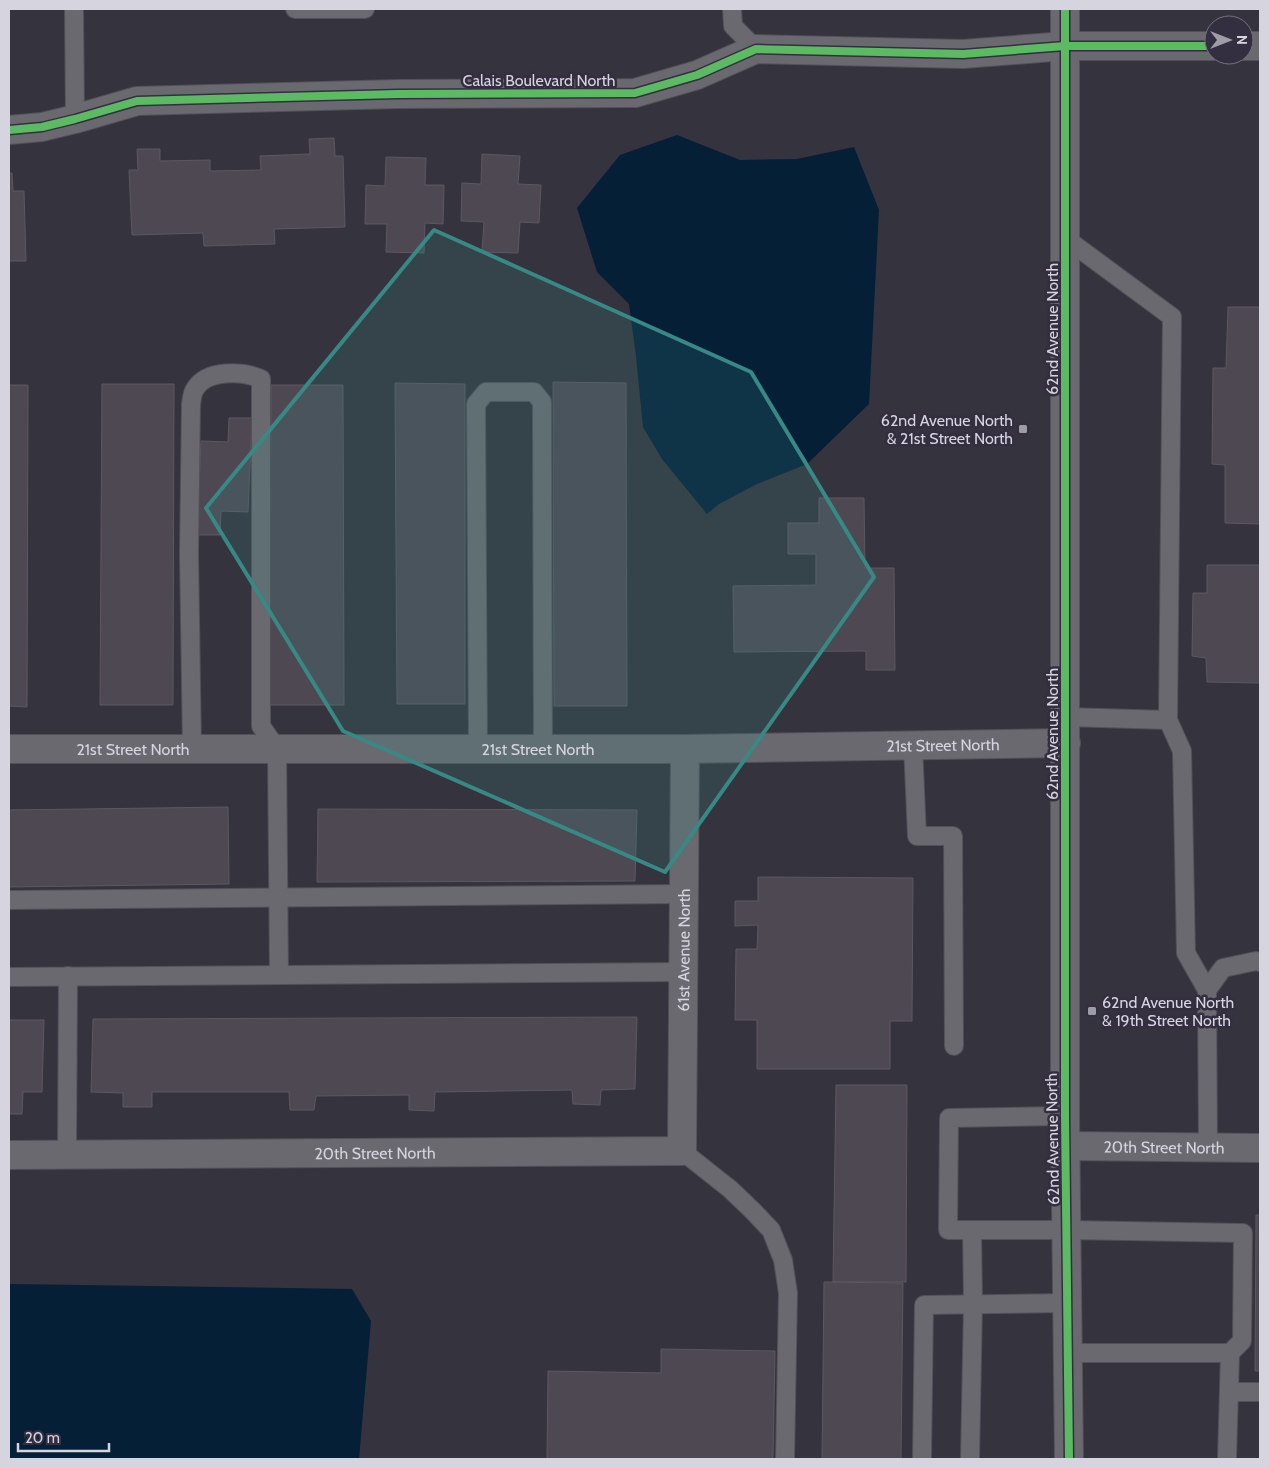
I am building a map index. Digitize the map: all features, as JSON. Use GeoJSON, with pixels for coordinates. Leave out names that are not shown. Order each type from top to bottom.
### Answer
{"type":"FeatureCollection","features":[{"type":"Feature","properties":{"kind":"street","name":"62nd Avenue North"},"geometry":{"type":"LineString","coordinates":[[1065,9],[1065,1116],[1069,1459]]}},
{"type":"Feature","properties":{"kind":"street","name":"Calais Boulevard North"},"geometry":{"type":"LineString","coordinates":[[9,130],[42,127],[75,120],[137,101],[398,94],[635,93],[696,75],[756,49],[963,54],[1065,46],[1204,46]]}},
{"type":"Feature","properties":{"kind":"street","name":"21st Street North"},"geometry":{"type":"LineString","coordinates":[[9,750],[685,749],[913,745],[1066,730]]}},
{"type":"Feature","properties":{"kind":"street","name":"61st Avenue North"},"geometry":{"type":"LineString","coordinates":[[682,1151],[685,749]]}},
{"type":"Feature","properties":{"kind":"street","name":"20th Street North"},"geometry":{"type":"LineString","coordinates":[[1066,1146],[1260,1148]]}},
{"type":"Feature","properties":{"kind":"street","name":"20th Street North"},"geometry":{"type":"LineString","coordinates":[[9,1155],[682,1151]]}},
{"type":"Feature","properties":{"kind":"lane"},"geometry":{"type":"LineString","coordinates":[[74,9],[75,120]]}},
{"type":"Feature","properties":{"kind":"lane"},"geometry":{"type":"LineString","coordinates":[[295,9],[365,9]]}},
{"type":"Feature","properties":{"kind":"lane"},"geometry":{"type":"LineString","coordinates":[[732,9],[733,26],[756,49]]}},
{"type":"Feature","properties":{"kind":"lane"},"geometry":{"type":"LineString","coordinates":[[1065,238],[1172,317],[1168,720],[1182,751],[1186,953],[1206,990],[1208,1148]]}},
{"type":"Feature","properties":{"kind":"lane"},"geometry":{"type":"LineString","coordinates":[[192,750],[188,554],[190,404],[194,390],[202,380],[216,375],[235,373],[252,375],[261,379],[261,726],[277,749],[280,975]]}},
{"type":"Feature","properties":{"kind":"lane"},"geometry":{"type":"LineString","coordinates":[[478,749],[476,404],[486,392],[534,392],[542,402],[543,749]]}},
{"type":"Feature","properties":{"kind":"lane"},"geometry":{"type":"LineString","coordinates":[[1066,730],[1168,720]]}},
{"type":"Feature","properties":{"kind":"lane"},"geometry":{"type":"LineString","coordinates":[[913,745],[918,836],[952,836],[954,1046]]}},
{"type":"Feature","properties":{"kind":"lane"},"geometry":{"type":"LineString","coordinates":[[9,900],[684,894]]}},
{"type":"Feature","properties":{"kind":"lane"},"geometry":{"type":"LineString","coordinates":[[1206,990],[1223,968],[1256,961],[1260,962]]}},
{"type":"Feature","properties":{"kind":"lane"},"geometry":{"type":"LineString","coordinates":[[9,977],[684,972]]}},
{"type":"Feature","properties":{"kind":"lane"},"geometry":{"type":"LineString","coordinates":[[67,1155],[68,976]]}},
{"type":"Feature","properties":{"kind":"lane"},"geometry":{"type":"LineString","coordinates":[[1065,1116],[949,1118],[948,1230],[1243,1233],[1242,1341],[1230,1353],[1227,1459]]}},
{"type":"Feature","properties":{"kind":"lane"},"geometry":{"type":"LineString","coordinates":[[682,1151],[730,1189],[771,1230],[783,1260],[788,1293],[785,1459]]}},
{"type":"Feature","properties":{"kind":"lane"},"geometry":{"type":"LineString","coordinates":[[970,1459],[973,1304],[972,1230]]}},
{"type":"Feature","properties":{"kind":"lane"},"geometry":{"type":"LineString","coordinates":[[922,1459],[924,1305],[1067,1303]]}},
{"type":"Feature","properties":{"kind":"lane"},"geometry":{"type":"LineString","coordinates":[[1068,1353],[1230,1353]]}},
{"type":"Feature","properties":{"kind":"lane"},"geometry":{"type":"LineString","coordinates":[[1229,1392],[1260,1392]]}},
{"type":"Feature","properties":{"kind":"highlighted area"},"geometry":{"type":"Polygon","coordinates":[[[434,230],[751,372],[874,577],[665,872],[343,731],[206,508],[434,230]]]}},
{"type":"Feature","properties":{"kind":"water"},"geometry":{"type":"Polygon","coordinates":[[[677,135],[740,160],[797,159],[854,147],[879,210],[869,404],[807,464],[757,484],[719,504],[707,514],[662,459],[643,427],[629,304],[597,272],[577,208],[620,155],[677,135]]]}},
{"type":"Feature","properties":{"kind":"water"},"geometry":{"type":"Polygon","coordinates":[[[9,1284],[352,1289],[371,1321],[359,1459],[9,1459],[9,1284]]]}},
{"type":"Feature","properties":{"kind":"building"},"geometry":{"type":"Polygon","coordinates":[[[334,138],[335,156],[343,156],[345,227],[274,229],[275,244],[204,246],[203,233],[132,235],[129,170],[138,170],[137,149],[160,149],[160,161],[210,160],[210,171],[261,170],[260,156],[310,154],[309,139],[334,138]]]}},
{"type":"Feature","properties":{"kind":"building"},"geometry":{"type":"Polygon","coordinates":[[[482,154],[520,156],[518,184],[541,185],[539,223],[520,222],[518,253],[482,252],[484,222],[461,221],[462,183],[481,184],[482,154]]]}},
{"type":"Feature","properties":{"kind":"building"},"geometry":{"type":"Polygon","coordinates":[[[386,157],[426,158],[425,185],[444,185],[443,224],[425,223],[424,253],[386,252],[387,224],[365,224],[366,185],[385,186],[386,157]]]}},
{"type":"Feature","properties":{"kind":"building"},"geometry":{"type":"Polygon","coordinates":[[[9,173],[12,173],[13,191],[24,191],[26,261],[9,261],[9,173]]]}},
{"type":"Feature","properties":{"kind":"building"},"geometry":{"type":"Polygon","coordinates":[[[1228,307],[1260,307],[1260,524],[1225,523],[1225,465],[1212,464],[1213,368],[1226,368],[1228,307]]]}},
{"type":"Feature","properties":{"kind":"building"},"geometry":{"type":"Polygon","coordinates":[[[553,382],[626,383],[627,706],[554,706],[553,382]]]}},
{"type":"Feature","properties":{"kind":"building"},"geometry":{"type":"Polygon","coordinates":[[[395,383],[465,384],[465,704],[397,704],[395,383]]]}},
{"type":"Feature","properties":{"kind":"building"},"geometry":{"type":"Polygon","coordinates":[[[102,384],[174,384],[173,705],[100,705],[102,384]]]}},
{"type":"Feature","properties":{"kind":"building"},"geometry":{"type":"Polygon","coordinates":[[[9,385],[28,385],[27,707],[9,706],[9,385]]]}},
{"type":"Feature","properties":{"kind":"building"},"geometry":{"type":"Polygon","coordinates":[[[271,385],[343,385],[344,705],[270,705],[271,385]]]}},
{"type":"Feature","properties":{"kind":"building"},"geometry":{"type":"Polygon","coordinates":[[[229,418],[252,418],[248,512],[221,511],[220,535],[197,535],[201,441],[228,442],[229,418]]]}},
{"type":"Feature","properties":{"kind":"building"},"geometry":{"type":"Polygon","coordinates":[[[819,498],[864,498],[865,568],[894,568],[895,670],[866,670],[866,651],[734,652],[733,586],[816,585],[816,554],[788,554],[788,523],[819,523],[819,498]]]}},
{"type":"Feature","properties":{"kind":"building"},"geometry":{"type":"Polygon","coordinates":[[[1207,565],[1260,565],[1260,683],[1207,682],[1206,658],[1192,656],[1193,593],[1207,593],[1207,565]]]}},
{"type":"Feature","properties":{"kind":"building"},"geometry":{"type":"Polygon","coordinates":[[[228,807],[229,884],[9,887],[9,810],[228,807]]]}},
{"type":"Feature","properties":{"kind":"building"},"geometry":{"type":"Polygon","coordinates":[[[318,809],[637,810],[635,881],[317,882],[318,809]]]}},
{"type":"Feature","properties":{"kind":"building"},"geometry":{"type":"Polygon","coordinates":[[[758,877],[913,878],[912,1021],[890,1021],[890,1069],[757,1069],[757,1020],[735,1020],[736,949],[757,949],[758,925],[735,926],[735,901],[758,901],[758,877]]]}},
{"type":"Feature","properties":{"kind":"building"},"geometry":{"type":"Polygon","coordinates":[[[637,1017],[635,1089],[601,1090],[600,1105],[573,1104],[572,1090],[435,1092],[434,1111],[409,1110],[409,1095],[316,1096],[314,1110],[290,1110],[289,1092],[152,1092],[152,1107],[123,1107],[123,1093],[91,1092],[93,1019],[637,1017]]]}},
{"type":"Feature","properties":{"kind":"building"},"geometry":{"type":"Polygon","coordinates":[[[9,1020],[44,1020],[42,1092],[23,1092],[22,1114],[9,1114],[9,1020]]]}},
{"type":"Feature","properties":{"kind":"building"},"geometry":{"type":"Polygon","coordinates":[[[836,1085],[907,1085],[906,1282],[833,1282],[836,1085]]]}},
{"type":"Feature","properties":{"kind":"building"},"geometry":{"type":"Polygon","coordinates":[[[1256,1215],[1260,1215],[1260,1371],[1255,1371],[1256,1215]]]}},
{"type":"Feature","properties":{"kind":"building"},"geometry":{"type":"Polygon","coordinates":[[[824,1282],[903,1283],[901,1459],[822,1459],[824,1282]]]}},
{"type":"Feature","properties":{"kind":"building"},"geometry":{"type":"Polygon","coordinates":[[[661,1349],[775,1351],[773,1459],[547,1459],[548,1371],[661,1373],[661,1349]]]}},
{"type":"Feature","properties":{"kind":"cycle path"},"geometry":{"type":"LineString","coordinates":[[1065,9],[1065,1116],[1069,1459]]}},
{"type":"Feature","properties":{"kind":"cycle path"},"geometry":{"type":"LineString","coordinates":[[9,130],[42,127],[137,101],[398,94],[635,93],[697,75],[756,49],[963,54],[1065,46],[1204,46]]}},
{"type":"Feature","properties":{"kind":"place","name":"62nd Avenue North & 21st Street North"},"geometry":{"type":"Point","coordinates":[1023,429]}},
{"type":"Feature","properties":{"kind":"place","name":"62nd Avenue North & 19th Street North"},"geometry":{"type":"Point","coordinates":[1092,1011]}}]}
